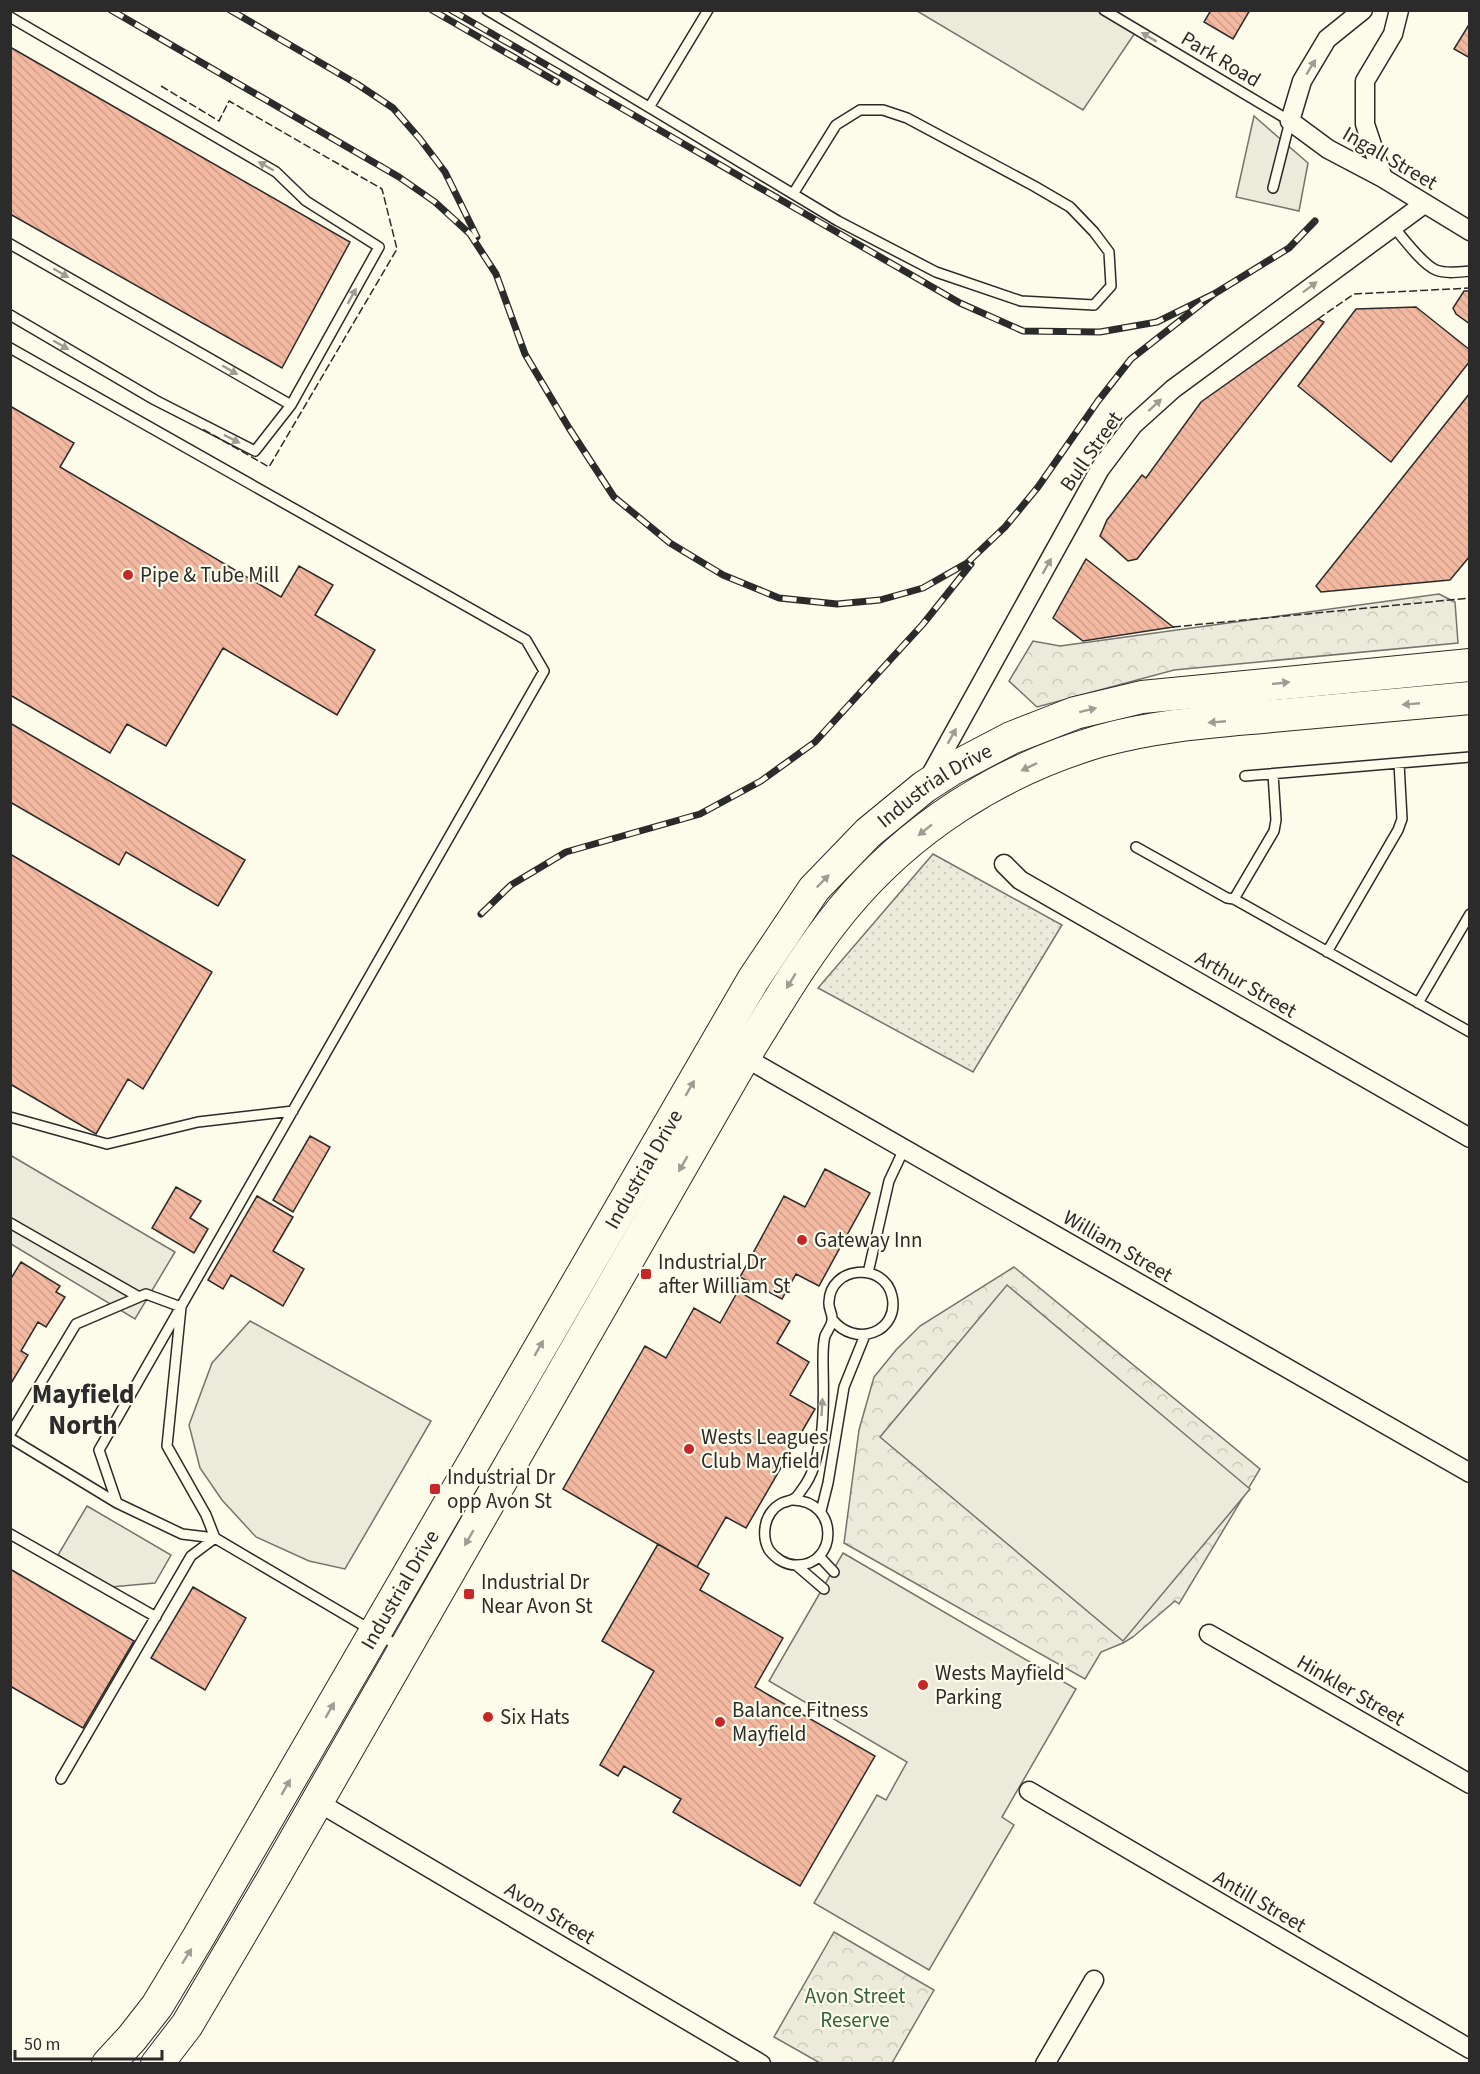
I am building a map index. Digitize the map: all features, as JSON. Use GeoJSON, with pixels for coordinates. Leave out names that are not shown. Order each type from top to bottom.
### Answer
{"type":"FeatureCollection","features":[{"type":"Feature","properties":{"kind":"highway","name":"Industrial Drive"},"geometry":{"type":"LineString","coordinates":[[108,2064],[132,2038],[169,1986],[747,990],[814,889],[868,833],[924,787],[952,769],[1011,738],[1075,713],[1142,697],[1470,665]]}},
{"type":"Feature","properties":{"kind":"highway","name":"Industrial Drive"},"geometry":{"type":"LineString","coordinates":[[158,2064],[187,2025],[405,1650],[744,1057],[800,966],[842,909],[890,858],[944,815],[973,796],[1034,764],[1101,741],[1167,726],[1470,698]]}},
{"type":"Feature","properties":{"kind":"street"},"geometry":{"type":"LineString","coordinates":[[1290,121],[1302,81],[1327,39],[1363,10]]}},
{"type":"Feature","properties":{"kind":"street"},"geometry":{"type":"LineString","coordinates":[[1383,178],[1365,124],[1365,81],[1393,34],[1400,10]]}},
{"type":"Feature","properties":{"kind":"street","name":"Ingall Street"},"geometry":{"type":"LineString","coordinates":[[1290,121],[1328,149],[1383,178],[1470,231]]}},
{"type":"Feature","properties":{"kind":"street","name":"Bull Street"},"geometry":{"type":"LineString","coordinates":[[924,787],[1100,469],[1133,425],[1173,389],[1424,204]]}},
{"type":"Feature","properties":{"kind":"street","name":"Arthur Street"},"geometry":{"type":"LineString","coordinates":[[1004,864],[1020,880],[1468,1133]]}},
{"type":"Feature","properties":{"kind":"street"},"geometry":{"type":"LineString","coordinates":[[794,919],[822,937]]}},
{"type":"Feature","properties":{"kind":"street","name":"William Street"},"geometry":{"type":"LineString","coordinates":[[744,1057],[1470,1473]]}},
{"type":"Feature","properties":{"kind":"street","name":"Hinkler Street"},"geometry":{"type":"LineString","coordinates":[[1209,1634],[1470,1784]]}},
{"type":"Feature","properties":{"kind":"street","name":"Antill Street"},"geometry":{"type":"LineString","coordinates":[[1029,1791],[1470,2049]]}},
{"type":"Feature","properties":{"kind":"street","name":"Avon Street"},"geometry":{"type":"LineString","coordinates":[[316,1801],[761,2064]]}},
{"type":"Feature","properties":{"kind":"street"},"geometry":{"type":"LineString","coordinates":[[1045,2064],[1094,1980]]}},
{"type":"Feature","properties":{"kind":"lane"},"geometry":{"type":"LineString","coordinates":[[487,10],[650,106],[793,194],[838,221],[936,272],[1021,301],[1094,305],[1111,286],[1109,252],[1070,207],[907,118],[883,110],[860,110],[837,125],[793,194]]}},
{"type":"Feature","properties":{"kind":"lane"},"geometry":{"type":"LineString","coordinates":[[650,106],[708,10]]}},
{"type":"Feature","properties":{"kind":"lane","name":"Park Road"},"geometry":{"type":"LineString","coordinates":[[1104,10],[1290,121]]}},
{"type":"Feature","properties":{"kind":"lane"},"geometry":{"type":"LineString","coordinates":[[10,17],[276,172],[306,201],[379,247],[291,405],[255,451],[156,400],[10,315]]}},
{"type":"Feature","properties":{"kind":"lane"},"geometry":{"type":"LineString","coordinates":[[1273,188],[1290,121]]}},
{"type":"Feature","properties":{"kind":"lane"},"geometry":{"type":"LineString","coordinates":[[1393,226],[1415,252],[1436,270],[1470,271]]}},
{"type":"Feature","properties":{"kind":"lane"},"geometry":{"type":"LineString","coordinates":[[10,244],[291,405]]}},
{"type":"Feature","properties":{"kind":"lane"},"geometry":{"type":"LineString","coordinates":[[10,348],[526,640],[544,671],[99,1450],[117,1503]]}},
{"type":"Feature","properties":{"kind":"lane"},"geometry":{"type":"LineString","coordinates":[[1245,776],[1470,757]]}},
{"type":"Feature","properties":{"kind":"lane"},"geometry":{"type":"LineString","coordinates":[[1327,952],[1398,830],[1402,819],[1399,763]]}},
{"type":"Feature","properties":{"kind":"lane"},"geometry":{"type":"LineString","coordinates":[[1234,899],[1274,831],[1276,820],[1273,774]]}},
{"type":"Feature","properties":{"kind":"lane"},"geometry":{"type":"LineString","coordinates":[[1136,847],[1227,898],[1234,899],[1470,1032]]}},
{"type":"Feature","properties":{"kind":"lane"},"geometry":{"type":"LineString","coordinates":[[1418,1003],[1470,914]]}},
{"type":"Feature","properties":{"kind":"lane"},"geometry":{"type":"LineString","coordinates":[[10,1117],[107,1144],[198,1122],[293,1111]]}},
{"type":"Feature","properties":{"kind":"lane"},"geometry":{"type":"LineString","coordinates":[[868,1273],[889,1182],[904,1149]]}},
{"type":"Feature","properties":{"kind":"lane"},"geometry":{"type":"LineString","coordinates":[[10,1223],[139,1297]]}},
{"type":"Feature","properties":{"kind":"lane"},"geometry":{"type":"LineString","coordinates":[[868,1273],[883,1281],[888,1288],[892,1305],[891,1314],[881,1328],[865,1335],[855,1335],[838,1327],[832,1319],[829,1299],[837,1281],[848,1274],[868,1273]]}},
{"type":"Feature","properties":{"kind":"lane"},"geometry":{"type":"LineString","coordinates":[[181,1307],[146,1294],[76,1324],[10,1436],[117,1503],[182,1534],[215,1538],[405,1650]]}},
{"type":"Feature","properties":{"kind":"lane"},"geometry":{"type":"LineString","coordinates":[[181,1307],[167,1446],[206,1515],[215,1538]]}},
{"type":"Feature","properties":{"kind":"lane"},"geometry":{"type":"LineString","coordinates":[[793,1500],[804,1487],[816,1466],[822,1431],[824,1338],[832,1319]]}},
{"type":"Feature","properties":{"kind":"lane"},"geometry":{"type":"LineString","coordinates":[[821,1511],[828,1484],[844,1387],[865,1335]]}},
{"type":"Feature","properties":{"kind":"lane"},"geometry":{"type":"LineString","coordinates":[[793,1500],[808,1502],[821,1511],[827,1522],[829,1534],[826,1546],[819,1556],[808,1563],[796,1565],[784,1563],[774,1556],[767,1546],[764,1534],[765,1522],[772,1511],[781,1503],[793,1500]]}},
{"type":"Feature","properties":{"kind":"lane"},"geometry":{"type":"LineString","coordinates":[[10,1534],[156,1617]]}},
{"type":"Feature","properties":{"kind":"lane"},"geometry":{"type":"LineString","coordinates":[[61,1779],[191,1556],[215,1538]]}},
{"type":"Feature","properties":{"kind":"lane"},"geometry":{"type":"LineString","coordinates":[[819,1556],[834,1572]]}},
{"type":"Feature","properties":{"kind":"lane"},"geometry":{"type":"LineString","coordinates":[[796,1565],[824,1589]]}},
{"type":"Feature","properties":{"kind":"green space"},"geometry":{"type":"Polygon","coordinates":[[[1439,594],[1455,602],[1458,643],[1174,670],[1037,707],[1009,681],[1033,641],[1060,646],[1439,594]]]}},
{"type":"Feature","properties":{"kind":"green space"},"geometry":{"type":"Polygon","coordinates":[[[933,854],[1062,925],[973,1072],[818,988],[933,854]]]}},
{"type":"Feature","properties":{"kind":"green space"},"geometry":{"type":"Polygon","coordinates":[[[1014,1267],[1260,1469],[1179,1604],[1175,1601],[1133,1637],[1101,1652],[1085,1679],[844,1543],[859,1430],[874,1377],[920,1326],[1014,1267]]]}},
{"type":"Feature","properties":{"kind":"green space"},"geometry":{"type":"Polygon","coordinates":[[[1007,1285],[1250,1489],[1123,1641],[880,1437],[1007,1285]]]}},
{"type":"Feature","properties":{"kind":"green space","name":"Avon Street Reserve"},"geometry":{"type":"Polygon","coordinates":[[[834,1932],[934,1990],[892,2063],[820,2063],[774,2037],[834,1932]]]}},
{"type":"Feature","properties":{"kind":"shaded area"},"geometry":{"type":"Polygon","coordinates":[[[917,11],[1104,11],[1137,30],[1083,110],[917,11]]]}},
{"type":"Feature","properties":{"kind":"shaded area"},"geometry":{"type":"Polygon","coordinates":[[[1254,116],[1308,163],[1299,211],[1236,197],[1254,116]]]}},
{"type":"Feature","properties":{"kind":"shaded area"},"geometry":{"type":"Polygon","coordinates":[[[10,1155],[175,1252],[135,1319],[11,1244],[10,1155]]]}},
{"type":"Feature","properties":{"kind":"shaded area"},"geometry":{"type":"Polygon","coordinates":[[[250,1321],[431,1421],[345,1569],[309,1561],[256,1537],[222,1500],[200,1468],[189,1425],[212,1363],[250,1321]]]}},
{"type":"Feature","properties":{"kind":"shaded area"},"geometry":{"type":"Polygon","coordinates":[[[87,1506],[171,1555],[155,1583],[111,1587],[58,1555],[87,1506]]]}},
{"type":"Feature","properties":{"kind":"shaded area","name":"Wests Mayfield Parking"},"geometry":{"type":"Polygon","coordinates":[[[843,1553],[1076,1689],[1002,1817],[1014,1825],[929,1970],[814,1903],[877,1795],[886,1800],[907,1762],[769,1681],[843,1553]]]}},
{"type":"Feature","properties":{"kind":"building"},"geometry":{"type":"Polygon","coordinates":[[[1211,10],[1250,10],[1233,39],[1204,22],[1211,10]]]}},
{"type":"Feature","properties":{"kind":"building"},"geometry":{"type":"Polygon","coordinates":[[[1470,23],[1470,58],[1454,49],[1470,23]]]}},
{"type":"Feature","properties":{"kind":"building"},"geometry":{"type":"Polygon","coordinates":[[[10,47],[350,242],[282,368],[10,214],[10,47]]]}},
{"type":"Feature","properties":{"kind":"building"},"geometry":{"type":"Polygon","coordinates":[[[1464,291],[1470,291],[1470,324],[1456,314],[1453,308],[1464,291]]]}},
{"type":"Feature","properties":{"kind":"building"},"geometry":{"type":"Polygon","coordinates":[[[1416,307],[1470,350],[1470,361],[1391,462],[1298,386],[1356,309],[1416,307]]]}},
{"type":"Feature","properties":{"kind":"building"},"geometry":{"type":"Polygon","coordinates":[[[1318,319],[1324,322],[1137,559],[1128,561],[1100,536],[1107,520],[1142,475],[1146,478],[1201,402],[1318,319]]]}},
{"type":"Feature","properties":{"kind":"building"},"geometry":{"type":"Polygon","coordinates":[[[1470,393],[1470,556],[1450,580],[1321,592],[1316,586],[1470,393]]]}},
{"type":"Feature","properties":{"kind":"building","name":"Pipe & Tube Mill"},"geometry":{"type":"Polygon","coordinates":[[[10,406],[74,443],[60,467],[281,597],[299,566],[333,585],[315,615],[375,650],[337,715],[223,648],[166,746],[127,724],[110,753],[10,695],[10,406]]]}},
{"type":"Feature","properties":{"kind":"building"},"geometry":{"type":"Polygon","coordinates":[[[1086,559],[1173,627],[1083,641],[1053,618],[1086,559]]]}},
{"type":"Feature","properties":{"kind":"building"},"geometry":{"type":"Polygon","coordinates":[[[10,723],[245,860],[218,906],[126,852],[119,865],[10,802],[10,723]]]}},
{"type":"Feature","properties":{"kind":"building"},"geometry":{"type":"Polygon","coordinates":[[[10,854],[212,972],[143,1089],[128,1079],[96,1134],[10,1084],[10,854]]]}},
{"type":"Feature","properties":{"kind":"building"},"geometry":{"type":"Polygon","coordinates":[[[310,1136],[330,1147],[293,1212],[273,1200],[310,1136]]]}},
{"type":"Feature","properties":{"kind":"building","name":"Gateway Inn"},"geometry":{"type":"Polygon","coordinates":[[[825,1169],[870,1193],[819,1286],[796,1274],[782,1299],[740,1277],[784,1196],[805,1207],[825,1169]]]}},
{"type":"Feature","properties":{"kind":"building"},"geometry":{"type":"Polygon","coordinates":[[[176,1187],[201,1201],[190,1218],[208,1229],[194,1253],[152,1228],[176,1187]]]}},
{"type":"Feature","properties":{"kind":"building"},"geometry":{"type":"Polygon","coordinates":[[[257,1196],[293,1217],[273,1251],[304,1269],[283,1306],[231,1275],[223,1289],[208,1280],[257,1196]]]}},
{"type":"Feature","properties":{"kind":"building"},"geometry":{"type":"Polygon","coordinates":[[[21,1262],[60,1286],[56,1292],[65,1297],[46,1327],[38,1322],[21,1351],[28,1355],[10,1385],[10,1280],[21,1262]]]}},
{"type":"Feature","properties":{"kind":"building","name":"Wests Leagues Club Mayfield"},"geometry":{"type":"Polygon","coordinates":[[[738,1291],[790,1321],[777,1343],[809,1362],[790,1395],[815,1409],[746,1528],[726,1517],[697,1567],[563,1489],[645,1346],[666,1358],[694,1308],[720,1323],[738,1291]]]}},
{"type":"Feature","properties":{"kind":"building","name":"Balance Fitness Mayfield"},"geometry":{"type":"Polygon","coordinates":[[[658,1544],[709,1574],[700,1590],[783,1638],[755,1687],[875,1756],[800,1886],[673,1812],[681,1799],[624,1766],[618,1776],[600,1765],[654,1671],[602,1641],[658,1544]]]}},
{"type":"Feature","properties":{"kind":"building"},"geometry":{"type":"Polygon","coordinates":[[[10,1569],[134,1641],[83,1728],[10,1686],[10,1569]]]}},
{"type":"Feature","properties":{"kind":"building"},"geometry":{"type":"Polygon","coordinates":[[[193,1587],[246,1618],[205,1690],[151,1658],[193,1587]]]}},
{"type":"Feature","properties":{"kind":"railway"},"geometry":{"type":"LineString","coordinates":[[111,10],[399,177],[435,202],[470,234],[496,274],[525,354],[614,497],[670,543],[723,575],[779,598],[837,604],[880,600],[923,588],[967,563],[1005,527],[1038,487],[1098,401],[1131,359],[1214,294]]}},
{"type":"Feature","properties":{"kind":"railway"},"geometry":{"type":"LineString","coordinates":[[230,10],[357,84],[393,108],[445,172],[477,237]]}},
{"type":"Feature","properties":{"kind":"railway"},"geometry":{"type":"LineString","coordinates":[[432,10],[557,82]]}},
{"type":"Feature","properties":{"kind":"railway"},"geometry":{"type":"LineString","coordinates":[[451,10],[960,303],[1023,331],[1100,332],[1157,322],[1214,294],[1289,248],[1315,221]]}},
{"type":"Feature","properties":{"kind":"railway"},"geometry":{"type":"LineString","coordinates":[[481,914],[511,885],[566,852],[700,814],[761,781],[815,742],[923,624],[971,564]]}},
{"type":"Feature","properties":{"kind":"fence"},"geometry":{"type":"LineString","coordinates":[[161,86],[219,121],[229,101],[382,189],[397,249],[269,467],[201,428]]}},
{"type":"Feature","properties":{"kind":"fence"},"geometry":{"type":"LineString","coordinates":[[1318,319],[1354,294],[1470,288]]}},
{"type":"Feature","properties":{"kind":"fence"},"geometry":{"type":"LineString","coordinates":[[1173,627],[1470,598]]}},
{"type":"Feature","properties":{"kind":"place","name":"Pipe & Tube Mill"},"geometry":{"type":"Point","coordinates":[128,575]}},
{"type":"Feature","properties":{"kind":"place","name":"Gateway Inn"},"geometry":{"type":"Point","coordinates":[802,1240]}},
{"type":"Feature","properties":{"kind":"place","name":"Industrial Dr after William St"},"geometry":{"type":"Point","coordinates":[646,1274]}},
{"type":"Feature","properties":{"kind":"place","name":"Wests Leagues Club Mayfield"},"geometry":{"type":"Point","coordinates":[689,1449]}},
{"type":"Feature","properties":{"kind":"place","name":"Industrial Dr opp Avon St"},"geometry":{"type":"Point","coordinates":[435,1489]}},
{"type":"Feature","properties":{"kind":"place","name":"Industrial Dr Near Avon St"},"geometry":{"type":"Point","coordinates":[469,1594]}},
{"type":"Feature","properties":{"kind":"place","name":"Wests Mayfield Parking"},"geometry":{"type":"Point","coordinates":[923,1685]}},
{"type":"Feature","properties":{"kind":"place","name":"Six Hats"},"geometry":{"type":"Point","coordinates":[488,1717]}},
{"type":"Feature","properties":{"kind":"place","name":"Balance Fitness Mayfield"},"geometry":{"type":"Point","coordinates":[720,1722]}},
{"type":"Feature","properties":{"kind":"district","name":"Mayfield North"},"geometry":{"type":"Point","coordinates":[83,1410]}}]}
